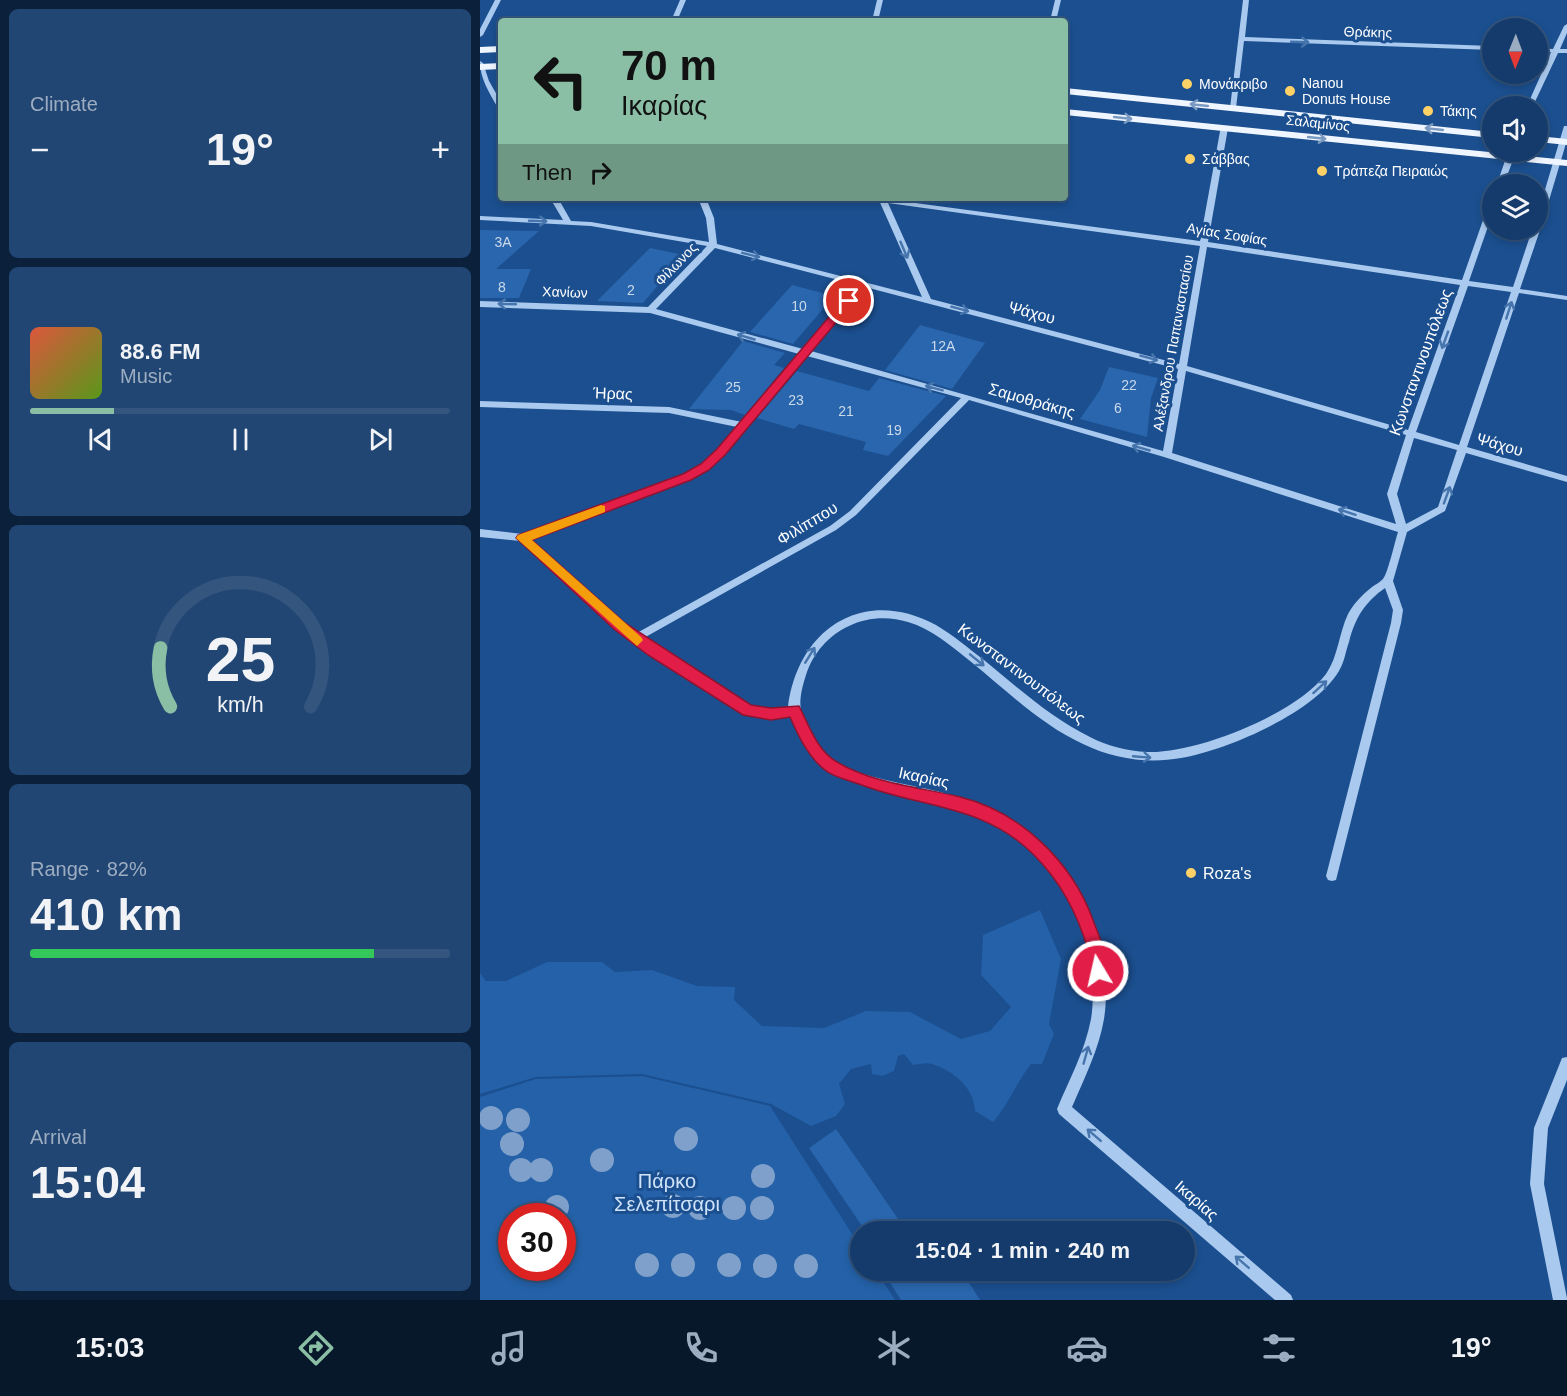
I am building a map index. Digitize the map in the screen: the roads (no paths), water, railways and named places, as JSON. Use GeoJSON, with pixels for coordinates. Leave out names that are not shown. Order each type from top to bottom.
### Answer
{"type":"FeatureCollection","features":[{"type":"Feature","properties":{"kind":"main road"},"geometry":{"type":"LineString","coordinates":[[480,50],[498,49]]}},
{"type":"Feature","properties":{"kind":"main road"},"geometry":{"type":"LineString","coordinates":[[481,65],[498,66]]}},
{"type":"Feature","properties":{"kind":"main road","name":"Σαλαμίνος"},"geometry":{"type":"LineString","coordinates":[[1068,92],[1482,134]]}},
{"type":"Feature","properties":{"kind":"main road","name":"Σαλαμίνος"},"geometry":{"type":"LineString","coordinates":[[1068,112],[1482,151]]}},
{"type":"Feature","properties":{"kind":"main road"},"geometry":{"type":"LineString","coordinates":[[1548,140],[1565,142]]}},
{"type":"Feature","properties":{"kind":"street"},"geometry":{"type":"LineString","coordinates":[[480,35],[483,22],[498,0]]}},
{"type":"Feature","properties":{"kind":"street"},"geometry":{"type":"LineString","coordinates":[[675,18],[683,0]]}},
{"type":"Feature","properties":{"kind":"street"},"geometry":{"type":"LineString","coordinates":[[876,18],[880,0]]}},
{"type":"Feature","properties":{"kind":"street"},"geometry":{"type":"LineString","coordinates":[[1054,18],[1058,0]]}},
{"type":"Feature","properties":{"kind":"street"},"geometry":{"type":"LineString","coordinates":[[1233,108],[1246,0]]}},
{"type":"Feature","properties":{"kind":"street"},"geometry":{"type":"LineString","coordinates":[[1535,96],[1567,26]]}},
{"type":"Feature","properties":{"kind":"street","name":"Θράκης"},"geometry":{"type":"LineString","coordinates":[[1242,39],[1482,48]]}},
{"type":"Feature","properties":{"kind":"street"},"geometry":{"type":"LineString","coordinates":[[1548,51],[1567,51]]}},
{"type":"Feature","properties":{"kind":"street"},"geometry":{"type":"LineString","coordinates":[[481,65],[486,81],[498,103]]}},
{"type":"Feature","properties":{"kind":"street","name":"Αλέξανδρου Παπαναστασίου"},"geometry":{"type":"LineString","coordinates":[[1167,455],[1224,128]]}},
{"type":"Feature","properties":{"kind":"street"},"geometry":{"type":"LineString","coordinates":[[1548,198],[1562,162],[1567,128]]}},
{"type":"Feature","properties":{"kind":"street"},"geometry":{"type":"LineString","coordinates":[[556,201],[568,222]]}},
{"type":"Feature","properties":{"kind":"street","name":"Φίλωνος"},"geometry":{"type":"LineString","coordinates":[[650,310],[713,245],[710,218],[703,201]]}},
{"type":"Feature","properties":{"kind":"street"},"geometry":{"type":"LineString","coordinates":[[884,201],[928,300]]}},
{"type":"Feature","properties":{"kind":"street","name":"Αγίας Σοφίας"},"geometry":{"type":"LineString","coordinates":[[897,201],[1567,298]]}},
{"type":"Feature","properties":{"kind":"street","name":"Ψάχου"},"geometry":{"type":"LineString","coordinates":[[480,218],[568,222],[713,245],[1181,367],[1567,479]]}},
{"type":"Feature","properties":{"kind":"street","name":"Κωνσταντινουπόλεως"},"geometry":{"type":"LineString","coordinates":[[1403,530],[1392,494],[1411,433],[1482,235]]}},
{"type":"Feature","properties":{"kind":"street"},"geometry":{"type":"LineString","coordinates":[[1332,876],[1396,623],[1398,610],[1388,581],[1403,530],[1442,509],[1533,240]]}},
{"type":"Feature","properties":{"kind":"street"},"geometry":{"type":"LineString","coordinates":[[480,533],[523,538],[687,477],[705,467],[864,283]]}},
{"type":"Feature","properties":{"kind":"street","name":"Χανίων"},"geometry":{"type":"LineString","coordinates":[[480,304],[650,310]]}},
{"type":"Feature","properties":{"kind":"street","name":"Σαμοθράκης"},"geometry":{"type":"LineString","coordinates":[[650,310],[967,397],[1167,455],[1403,530]]}},
{"type":"Feature","properties":{"kind":"street","name":"Φιλίππου"},"geometry":{"type":"LineString","coordinates":[[634,639],[846,518],[967,397]]}},
{"type":"Feature","properties":{"kind":"street","name":"Ήρας"},"geometry":{"type":"LineString","coordinates":[[484,404],[669,410],[744,424]]}},
{"type":"Feature","properties":{"kind":"street"},"geometry":{"type":"LineString","coordinates":[[523,538],[634,639],[748,711],[771,714],[794,710]]}},
{"type":"Feature","properties":{"kind":"street","name":"Κωνσταντινουπόλεως"},"geometry":{"type":"LineString","coordinates":[[794,710],[803,666],[822,638],[842,624],[859,618],[890,614],[925,623],[948,636],[1057,724],[1084,741],[1107,750],[1150,759],[1202,750],[1273,720],[1324,684],[1338,668],[1353,615],[1363,599],[1388,581]]}},
{"type":"Feature","properties":{"kind":"street","name":"Ικαρίας"},"geometry":{"type":"LineString","coordinates":[[794,710],[807,739],[830,766],[882,786],[962,804],[1008,824],[1040,850],[1078,901],[1097,952],[1100,1009],[1084,1062],[1064,1109],[1286,1300]]}},
{"type":"Feature","properties":{"kind":"street"},"geometry":{"type":"LineString","coordinates":[[1560,1300],[1538,1184],[1541,1128],[1567,1062]]}},
{"type":"Feature","properties":{"kind":"place","name":"Μονάκριβο"},"geometry":{"type":"Point","coordinates":[1187,84]}},
{"type":"Feature","properties":{"kind":"place","name":"Nanou Donuts House"},"geometry":{"type":"Point","coordinates":[1290,91]}},
{"type":"Feature","properties":{"kind":"place","name":"Τάκης"},"geometry":{"type":"Point","coordinates":[1428,111]}},
{"type":"Feature","properties":{"kind":"place","name":"Σάββας"},"geometry":{"type":"Point","coordinates":[1190,159]}},
{"type":"Feature","properties":{"kind":"place","name":"Τράπεζα Πειραιώς"},"geometry":{"type":"Point","coordinates":[1322,171]}},
{"type":"Feature","properties":{"kind":"place","name":"Roza's"},"geometry":{"type":"Point","coordinates":[1191,873]}},
{"type":"Feature","properties":{"kind":"park label","name":"Πάρκο Σελεπίτσαρι"},"geometry":{"type":"Point","coordinates":[667,1192]}}]}
